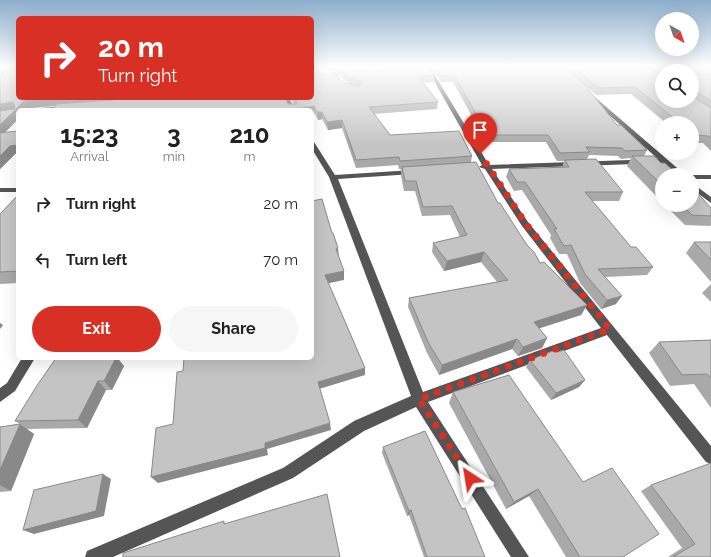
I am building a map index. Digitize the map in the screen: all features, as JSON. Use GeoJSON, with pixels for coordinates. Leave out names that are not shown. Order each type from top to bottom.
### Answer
{"type":"FeatureCollection","features":[{"type":"Feature","properties":{"kind":"street"},"geometry":{"type":"LineString","coordinates":[[443,93],[487,167],[526,224],[711,457]]}},
{"type":"Feature","properties":{"kind":"street"},"geometry":{"type":"LineString","coordinates":[[588,93],[672,168]]}},
{"type":"Feature","properties":{"kind":"street"},"geometry":{"type":"LineString","coordinates":[[62,108],[72,107]]}},
{"type":"Feature","properties":{"kind":"street"},"geometry":{"type":"LineString","coordinates":[[314,146],[333,177],[419,399],[522,557]]}},
{"type":"Feature","properties":{"kind":"street"},"geometry":{"type":"LineString","coordinates":[[472,168],[665,161]]}},
{"type":"Feature","properties":{"kind":"street"},"geometry":{"type":"LineString","coordinates":[[333,177],[418,172]]}},
{"type":"Feature","properties":{"kind":"street"},"geometry":{"type":"LineString","coordinates":[[699,177],[711,177]]}},
{"type":"Feature","properties":{"kind":"street"},"geometry":{"type":"LineString","coordinates":[[0,190],[16,190]]}},
{"type":"Feature","properties":{"kind":"street"},"geometry":{"type":"LineString","coordinates":[[699,191],[711,201]]}},
{"type":"Feature","properties":{"kind":"street"},"geometry":{"type":"LineString","coordinates":[[93,557],[288,473],[359,426],[419,399],[610,329]]}},
{"type":"Feature","properties":{"kind":"street"},"geometry":{"type":"LineString","coordinates":[[0,396],[11,387],[28,360]]}},
{"type":"Feature","properties":{"kind":"building"},"geometry":{"type":"Polygon","coordinates":[[[0,93],[16,93],[16,100],[36,100],[24,101],[0,125],[0,111],[15,108],[13,102],[0,104],[0,93]]]}},
{"type":"Feature","properties":{"kind":"building"},"geometry":{"type":"Polygon","coordinates":[[[314,93],[431,93],[438,102],[369,107],[390,135],[459,131],[472,156],[400,161],[399,157],[356,160],[342,120],[327,122],[322,112],[317,112],[314,106],[301,108],[54,108],[57,104],[110,100],[286,100],[288,104],[296,104],[297,102],[296,100],[314,100],[314,93]]]}},
{"type":"Feature","properties":{"kind":"building"},"geometry":{"type":"Polygon","coordinates":[[[464,93],[591,93],[617,125],[621,125],[647,150],[625,151],[622,148],[586,147],[590,152],[560,153],[548,135],[488,135],[464,93]]]}},
{"type":"Feature","properties":{"kind":"building"},"geometry":{"type":"Polygon","coordinates":[[[642,93],[655,93],[655,103],[642,93]]]}},
{"type":"Feature","properties":{"kind":"building"},"geometry":{"type":"Polygon","coordinates":[[[699,93],[699,93],[711,93],[711,101],[699,93]]]}},
{"type":"Feature","properties":{"kind":"building"},"geometry":{"type":"Polygon","coordinates":[[[699,100],[711,108],[711,138],[708,136],[699,135],[699,116],[671,116],[661,108],[699,108],[699,100]]]}},
{"type":"Feature","properties":{"kind":"building"},"geometry":{"type":"Polygon","coordinates":[[[16,131],[16,145],[10,146],[0,156],[0,133],[16,131]]]}},
{"type":"Feature","properties":{"kind":"building"},"geometry":{"type":"Polygon","coordinates":[[[632,156],[654,156],[655,160],[665,163],[670,168],[655,168],[655,178],[632,156]]]}},
{"type":"Feature","properties":{"kind":"building"},"geometry":{"type":"Polygon","coordinates":[[[596,159],[623,192],[585,192],[631,247],[636,247],[653,267],[598,269],[622,296],[607,300],[585,274],[571,245],[564,246],[554,229],[557,229],[525,182],[517,182],[509,169],[569,167],[565,160],[596,159]]]}},
{"type":"Feature","properties":{"kind":"building"},"geometry":{"type":"Polygon","coordinates":[[[476,162],[498,203],[500,203],[540,263],[544,262],[587,305],[534,322],[547,338],[523,347],[517,339],[442,365],[429,344],[409,298],[508,280],[484,252],[447,261],[433,243],[467,235],[452,206],[423,207],[416,181],[405,181],[402,167],[476,162]]]}},
{"type":"Feature","properties":{"kind":"building"},"geometry":{"type":"Polygon","coordinates":[[[699,195],[711,208],[711,216],[692,215],[689,212],[699,212],[699,195]]]}},
{"type":"Feature","properties":{"kind":"building"},"geometry":{"type":"Polygon","coordinates":[[[16,197],[16,271],[0,272],[0,214],[16,197]]]}},
{"type":"Feature","properties":{"kind":"building"},"geometry":{"type":"Polygon","coordinates":[[[322,199],[338,248],[336,249],[344,271],[325,275],[365,368],[318,382],[330,423],[265,443],[265,448],[151,477],[156,428],[173,424],[177,372],[183,371],[184,360],[314,360],[314,201],[322,199]]]}},
{"type":"Feature","properties":{"kind":"building"},"geometry":{"type":"Polygon","coordinates":[[[694,242],[711,242],[711,260],[694,242]]]}},
{"type":"Feature","properties":{"kind":"building"},"geometry":{"type":"Polygon","coordinates":[[[711,340],[711,378],[707,374],[682,375],[659,342],[711,340]]]}},
{"type":"Feature","properties":{"kind":"building"},"geometry":{"type":"Polygon","coordinates":[[[555,350],[557,352],[564,350],[585,380],[556,393],[530,360],[555,350]]]}},
{"type":"Feature","properties":{"kind":"building"},"geometry":{"type":"Polygon","coordinates":[[[55,360],[115,360],[104,381],[98,381],[78,420],[15,421],[55,360]]]}},
{"type":"Feature","properties":{"kind":"building"},"geometry":{"type":"Polygon","coordinates":[[[509,375],[583,482],[612,468],[659,534],[623,557],[580,557],[538,489],[514,502],[453,392],[509,375]]]}},
{"type":"Feature","properties":{"kind":"building"},"geometry":{"type":"Polygon","coordinates":[[[20,424],[0,470],[0,427],[20,424]]]}},
{"type":"Feature","properties":{"kind":"building"},"geometry":{"type":"Polygon","coordinates":[[[425,431],[462,509],[465,508],[485,557],[427,557],[411,510],[409,511],[383,447],[425,431]]]}},
{"type":"Feature","properties":{"kind":"building"},"geometry":{"type":"Polygon","coordinates":[[[711,463],[711,557],[673,557],[695,544],[651,485],[711,463]]]}},
{"type":"Feature","properties":{"kind":"building"},"geometry":{"type":"Polygon","coordinates":[[[103,474],[96,511],[23,530],[34,490],[103,474]]]}},
{"type":"Feature","properties":{"kind":"building"},"geometry":{"type":"Polygon","coordinates":[[[327,494],[340,557],[123,557],[123,553],[224,521],[224,524],[327,494]]]}},
{"type":"Feature","properties":{"kind":"route"},"geometry":{"type":"LineString","coordinates":[[470,478],[419,399],[610,329],[526,224],[487,167],[480,154]]}}]}
